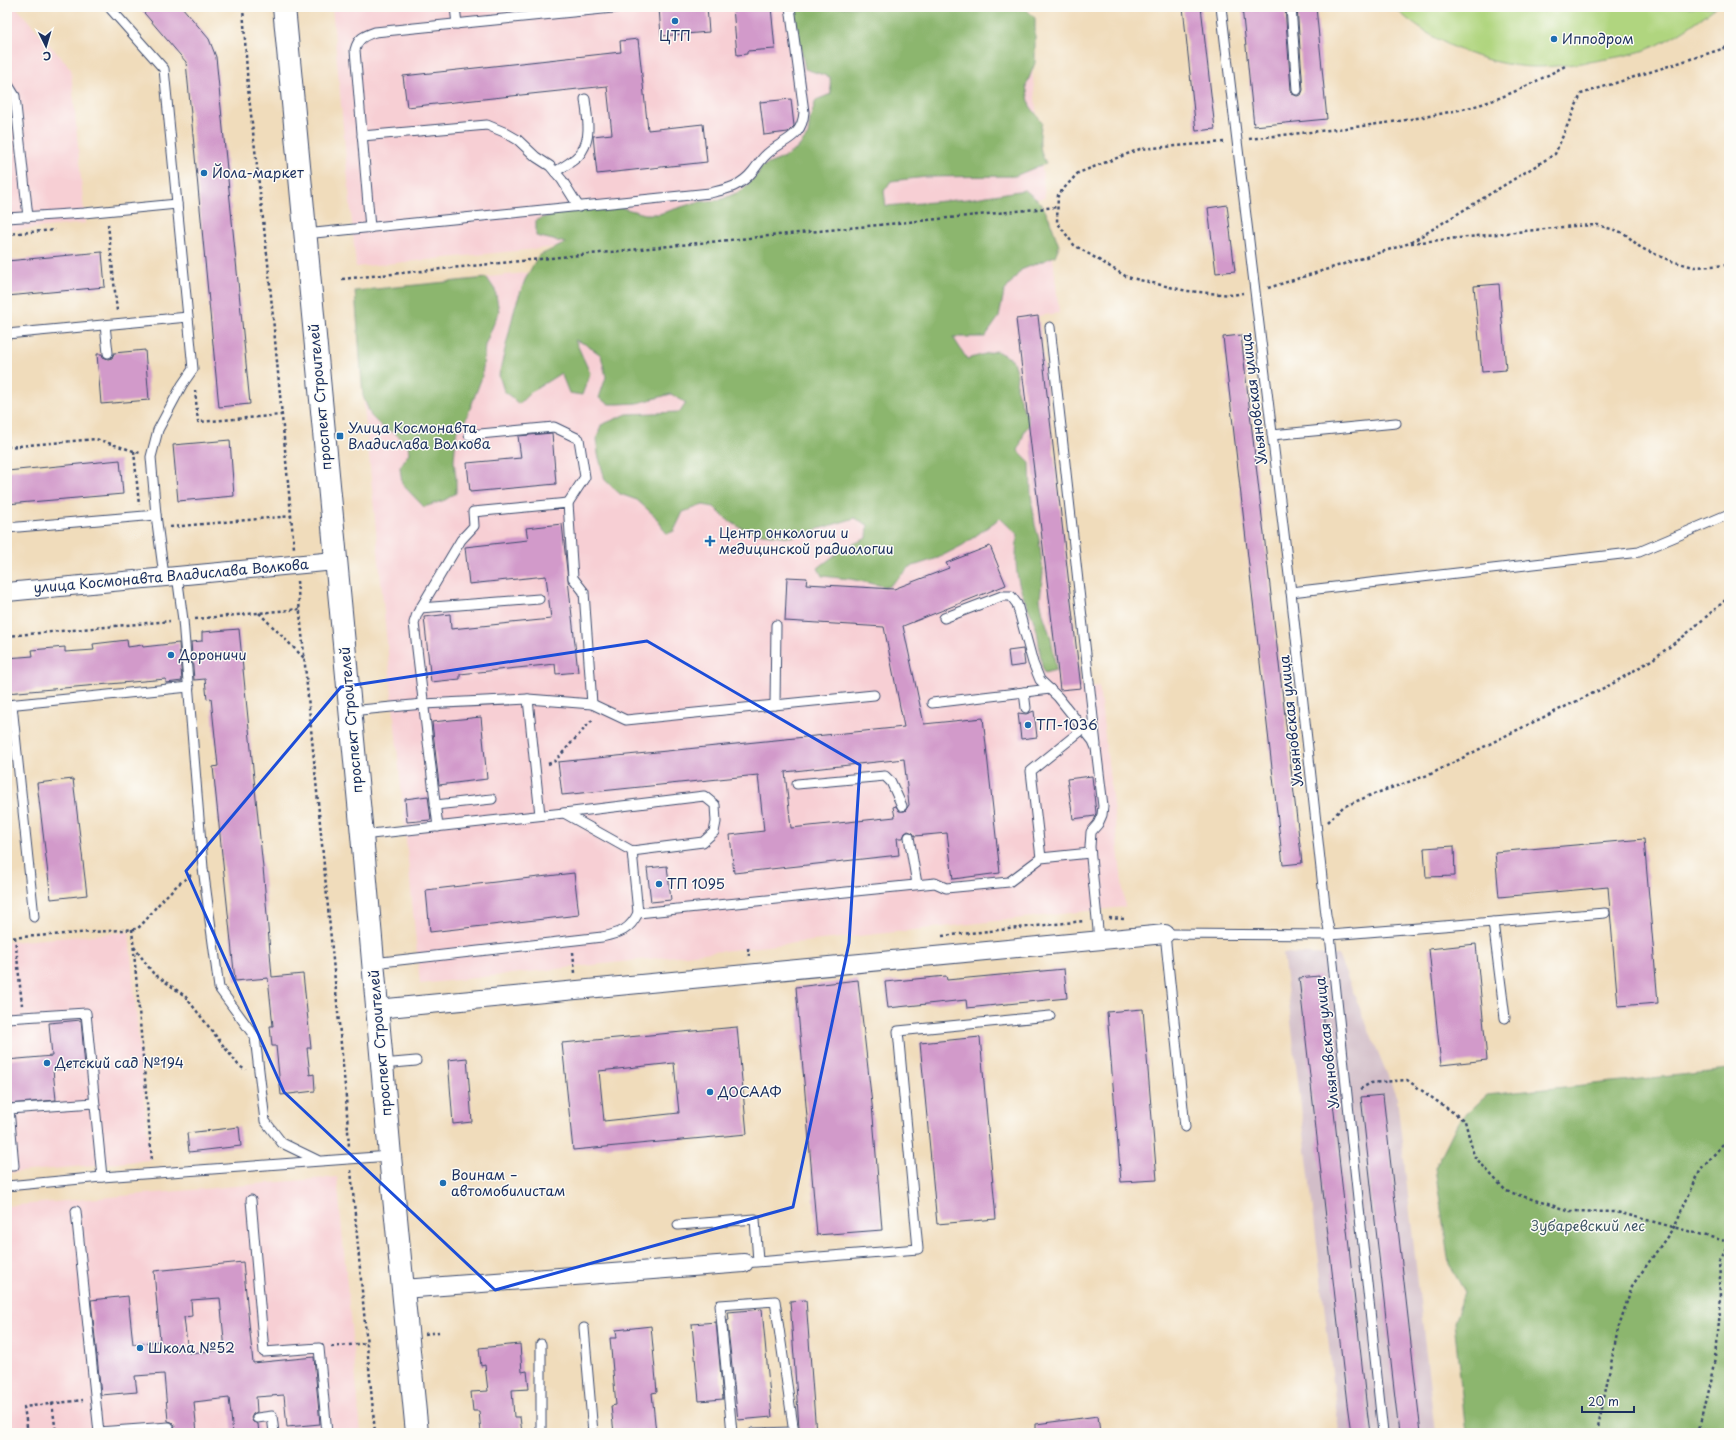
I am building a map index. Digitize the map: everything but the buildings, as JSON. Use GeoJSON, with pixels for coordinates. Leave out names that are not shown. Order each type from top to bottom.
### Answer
{"type":"FeatureCollection","features":[{"type":"Feature","properties":{"kind":"main road","name":"проспект Строителей"},"geometry":{"type":"LineString","coordinates":[[284,7],[417,1433]]}},
{"type":"Feature","properties":{"kind":"street","name":"улица Космонавта Владислава Волкова"},"geometry":{"type":"LineString","coordinates":[[7,592],[335,560]]}},
{"type":"Feature","properties":{"kind":"street"},"geometry":{"type":"LineString","coordinates":[[377,1009],[1165,934]]}},
{"type":"Feature","properties":{"kind":"street"},"geometry":{"type":"LineString","coordinates":[[403,1289],[751,1262]]}},
{"type":"Feature","properties":{"kind":"lane"},"geometry":{"type":"LineString","coordinates":[[109,7],[164,69],[193,369],[182,385],[158,430],[151,457],[156,515],[170,576],[183,620],[203,868],[219,988],[255,1037],[265,1121],[282,1143],[317,1160]]}},
{"type":"Feature","properties":{"kind":"lane"},"geometry":{"type":"LineString","coordinates":[[456,7],[457,24]]}},
{"type":"Feature","properties":{"kind":"lane"},"geometry":{"type":"LineString","coordinates":[[370,228],[356,50],[357,41],[364,36],[375,32],[623,7]]}},
{"type":"Feature","properties":{"kind":"lane"},"geometry":{"type":"LineString","coordinates":[[305,234],[710,194],[733,188],[744,181],[767,153],[792,138],[804,122],[804,112],[790,7]]}},
{"type":"Feature","properties":{"kind":"lane","name":"Ульяновская улица"},"geometry":{"type":"LineString","coordinates":[[1221,7],[1291,592],[1326,915],[1330,935],[1383,1433]]}},
{"type":"Feature","properties":{"kind":"lane"},"geometry":{"type":"LineString","coordinates":[[1291,7],[1298,90]]}},
{"type":"Feature","properties":{"kind":"lane"},"geometry":{"type":"LineString","coordinates":[[7,83],[15,96],[28,216]]}},
{"type":"Feature","properties":{"kind":"lane"},"geometry":{"type":"LineString","coordinates":[[555,172],[582,152],[587,141],[588,127],[585,99]]}},
{"type":"Feature","properties":{"kind":"lane"},"geometry":{"type":"LineString","coordinates":[[362,136],[487,125],[518,140],[536,157],[550,166],[579,207]]}},
{"type":"Feature","properties":{"kind":"lane"},"geometry":{"type":"LineString","coordinates":[[7,218],[84,213],[177,204]]}},
{"type":"Feature","properties":{"kind":"lane"},"geometry":{"type":"LineString","coordinates":[[138,312],[139,321]]}},
{"type":"Feature","properties":{"kind":"lane"},"geometry":{"type":"LineString","coordinates":[[7,334],[188,317]]}},
{"type":"Feature","properties":{"kind":"lane"},"geometry":{"type":"LineString","coordinates":[[105,325],[108,353]]}},
{"type":"Feature","properties":{"kind":"lane"},"geometry":{"type":"LineString","coordinates":[[1050,327],[1103,806],[1102,815],[1098,824],[1091,832],[1090,853],[1100,940]]}},
{"type":"Feature","properties":{"kind":"lane"},"geometry":{"type":"LineString","coordinates":[[1272,435],[1396,423]]}},
{"type":"Feature","properties":{"kind":"lane"},"geometry":{"type":"LineString","coordinates":[[469,435],[554,427],[580,439],[585,477],[568,503],[573,578],[584,592],[592,704]]}},
{"type":"Feature","properties":{"kind":"lane"},"geometry":{"type":"LineString","coordinates":[[438,827],[414,622],[420,608],[461,540],[474,526],[473,512],[568,503]]}},
{"type":"Feature","properties":{"kind":"lane"},"geometry":{"type":"LineString","coordinates":[[1291,592],[1638,552],[1729,514]]}},
{"type":"Feature","properties":{"kind":"lane"},"geometry":{"type":"LineString","coordinates":[[7,528],[156,515]]}},
{"type":"Feature","properties":{"kind":"lane"},"geometry":{"type":"LineString","coordinates":[[944,618],[1002,596],[1011,596],[1017,604],[1032,663],[1040,680],[1050,689],[1083,729],[1096,748]]}},
{"type":"Feature","properties":{"kind":"lane"},"geometry":{"type":"LineString","coordinates":[[420,608],[539,599]]}},
{"type":"Feature","properties":{"kind":"lane"},"geometry":{"type":"LineString","coordinates":[[775,705],[776,625]]}},
{"type":"Feature","properties":{"kind":"lane"},"geometry":{"type":"LineString","coordinates":[[34,916],[9,705],[189,687]]}},
{"type":"Feature","properties":{"kind":"lane"},"geometry":{"type":"LineString","coordinates":[[932,703],[1050,689]]}},
{"type":"Feature","properties":{"kind":"lane"},"geometry":{"type":"LineString","coordinates":[[1024,692],[1026,708]]}},
{"type":"Feature","properties":{"kind":"lane"},"geometry":{"type":"LineString","coordinates":[[350,711],[423,704],[528,699],[592,704],[626,720],[874,695]]}},
{"type":"Feature","properties":{"kind":"lane"},"geometry":{"type":"LineString","coordinates":[[528,699],[540,815]]}},
{"type":"Feature","properties":{"kind":"lane"},"geometry":{"type":"LineString","coordinates":[[1041,858],[1031,771],[1083,729]]}},
{"type":"Feature","properties":{"kind":"lane"},"geometry":{"type":"LineString","coordinates":[[797,784],[885,776],[891,782],[902,806]]}},
{"type":"Feature","properties":{"kind":"lane"},"geometry":{"type":"LineString","coordinates":[[362,835],[704,796],[715,805],[716,822],[714,832],[703,842],[632,851],[564,812]]}},
{"type":"Feature","properties":{"kind":"lane"},"geometry":{"type":"LineString","coordinates":[[435,805],[492,799]]}},
{"type":"Feature","properties":{"kind":"lane"},"geometry":{"type":"LineString","coordinates":[[909,837],[917,884]]}},
{"type":"Feature","properties":{"kind":"lane"},"geometry":{"type":"LineString","coordinates":[[373,963],[602,937],[616,934],[627,929],[638,913],[632,851]]}},
{"type":"Feature","properties":{"kind":"lane"},"geometry":{"type":"LineString","coordinates":[[638,913],[917,884],[934,883],[946,888],[1009,882],[1041,858],[1090,853]]}},
{"type":"Feature","properties":{"kind":"lane"},"geometry":{"type":"LineString","coordinates":[[1185,1127],[1165,934],[1330,935],[1605,913]]}},
{"type":"Feature","properties":{"kind":"lane"},"geometry":{"type":"LineString","coordinates":[[1493,922],[1505,1018]]}},
{"type":"Feature","properties":{"kind":"lane"},"geometry":{"type":"LineString","coordinates":[[7,1018],[86,1012],[102,1177]]}},
{"type":"Feature","properties":{"kind":"lane"},"geometry":{"type":"LineString","coordinates":[[678,1225],[755,1219],[751,1262],[918,1249],[898,1031],[1050,1016]]}},
{"type":"Feature","properties":{"kind":"lane"},"geometry":{"type":"LineString","coordinates":[[382,1064],[416,1061]]}},
{"type":"Feature","properties":{"kind":"lane"},"geometry":{"type":"LineString","coordinates":[[7,1166],[14,1166],[9,1109],[94,1103]]}},
{"type":"Feature","properties":{"kind":"lane"},"geometry":{"type":"LineString","coordinates":[[7,1186],[317,1160],[390,1156]]}},
{"type":"Feature","properties":{"kind":"lane"},"geometry":{"type":"LineString","coordinates":[[251,1200],[264,1352],[319,1348],[327,1433]]}},
{"type":"Feature","properties":{"kind":"lane"},"geometry":{"type":"LineString","coordinates":[[76,1211],[99,1432],[169,1427]]}},
{"type":"Feature","properties":{"kind":"lane"},"geometry":{"type":"LineString","coordinates":[[732,1433],[720,1305],[776,1301],[794,1432],[753,1433]]}},
{"type":"Feature","properties":{"kind":"lane"},"geometry":{"type":"LineString","coordinates":[[584,1328],[593,1433]]}},
{"type":"Feature","properties":{"kind":"lane"},"geometry":{"type":"LineString","coordinates":[[541,1344],[541,1433]]}},
{"type":"Feature","properties":{"kind":"lane"},"geometry":{"type":"LineString","coordinates":[[257,1418],[272,1416],[274,1433]]}},
{"type":"Feature","properties":{"kind":"path"},"geometry":{"type":"LineString","coordinates":[[243,7],[248,88],[268,263],[281,415],[346,1097],[350,1158],[375,1433]]}},
{"type":"Feature","properties":{"kind":"path"},"geometry":{"type":"LineString","coordinates":[[1410,243],[1555,154],[1581,94],[1725,48],[1729,42]]}},
{"type":"Feature","properties":{"kind":"path"},"geometry":{"type":"LineString","coordinates":[[1725,48],[1729,50]]}},
{"type":"Feature","properties":{"kind":"path"},"geometry":{"type":"LineString","coordinates":[[1567,65],[1526,88],[1468,108],[1392,121],[1237,141],[1140,149],[1078,173],[1058,195],[1056,222],[1074,245],[1128,277],[1187,291],[1232,295],[1255,292],[1410,243],[1573,226],[1598,225],[1624,233],[1641,248],[1671,261],[1694,267],[1729,265]]}},
{"type":"Feature","properties":{"kind":"path"},"geometry":{"type":"LineString","coordinates":[[342,279],[1057,207]]}},
{"type":"Feature","properties":{"kind":"path"},"geometry":{"type":"LineString","coordinates":[[108,224],[118,323]]}},
{"type":"Feature","properties":{"kind":"path"},"geometry":{"type":"LineString","coordinates":[[193,369],[198,422],[281,415]]}},
{"type":"Feature","properties":{"kind":"path"},"geometry":{"type":"LineString","coordinates":[[7,447],[96,439],[151,457]]}},
{"type":"Feature","properties":{"kind":"path"},"geometry":{"type":"LineString","coordinates":[[134,451],[140,516]]}},
{"type":"Feature","properties":{"kind":"path"},"geometry":{"type":"LineString","coordinates":[[156,515],[166,528],[291,516]]}},
{"type":"Feature","properties":{"kind":"path"},"geometry":{"type":"LineString","coordinates":[[1318,832],[1343,807],[1371,795],[1431,774],[1612,684],[1653,659],[1684,636],[1729,597]]}},
{"type":"Feature","properties":{"kind":"path"},"geometry":{"type":"LineString","coordinates":[[7,636],[300,609]]}},
{"type":"Feature","properties":{"kind":"path"},"geometry":{"type":"LineString","coordinates":[[259,613],[304,658]]}},
{"type":"Feature","properties":{"kind":"path"},"geometry":{"type":"LineString","coordinates":[[535,771],[555,761],[602,709]]}},
{"type":"Feature","properties":{"kind":"path"},"geometry":{"type":"LineString","coordinates":[[7,938],[137,928],[144,923],[156,907],[179,883],[203,868]]}},
{"type":"Feature","properties":{"kind":"path"},"geometry":{"type":"LineString","coordinates":[[132,929],[154,1174]]}},
{"type":"Feature","properties":{"kind":"path"},"geometry":{"type":"LineString","coordinates":[[15,937],[24,1017]]}},
{"type":"Feature","properties":{"kind":"path"},"geometry":{"type":"LineString","coordinates":[[133,946],[153,973],[184,996],[192,1005],[239,1066],[260,1078]]}},
{"type":"Feature","properties":{"kind":"path"},"geometry":{"type":"LineString","coordinates":[[748,948],[750,956]]}},
{"type":"Feature","properties":{"kind":"path"},"geometry":{"type":"LineString","coordinates":[[1347,1096],[1371,1083],[1407,1080],[1465,1121],[1474,1156],[1506,1191],[1570,1211],[1617,1212],[1729,1242]]}},
{"type":"Feature","properties":{"kind":"path"},"geometry":{"type":"LineString","coordinates":[[1597,1433],[1618,1329],[1632,1286],[1674,1227],[1700,1171],[1729,1138]]}},
{"type":"Feature","properties":{"kind":"path"},"geometry":{"type":"LineString","coordinates":[[1699,1433],[1716,1358],[1721,1297],[1719,1261],[1729,1246]]}},
{"type":"Feature","properties":{"kind":"path"},"geometry":{"type":"LineString","coordinates":[[424,1334],[439,1332]]}},
{"type":"Feature","properties":{"kind":"path"},"geometry":{"type":"LineString","coordinates":[[319,1348],[367,1343]]}},
{"type":"Feature","properties":{"kind":"path"},"geometry":{"type":"LineString","coordinates":[[28,1433],[24,1407],[95,1398]]}},
{"type":"Feature","properties":{"kind":"path"},"geometry":{"type":"LineString","coordinates":[[52,1403],[56,1433]]}},
{"type":"Feature","properties":{"kind":"highlighted area"},"geometry":{"type":"Polygon","coordinates":[[[647,641],[860,765],[849,943],[793,1207],[495,1290],[284,1092],[186,871],[341,687],[647,641]]]}},
{"type":"Feature","properties":{"kind":"shaded area"},"geometry":{"type":"Polygon","coordinates":[[[7,7],[16,7],[71,69],[85,223],[7,231],[7,7]]]}},
{"type":"Feature","properties":{"kind":"shaded area"},"geometry":{"type":"Polygon","coordinates":[[[332,7],[1026,7],[1045,198],[356,267],[332,7]]]}},
{"type":"Feature","properties":{"kind":"shaded area","name":"Центр онкологии и медицинской радиологии"},"geometry":{"type":"Polygon","coordinates":[[[1049,218],[1059,313],[1016,319],[1059,690],[1099,686],[1125,907],[420,984],[363,396],[355,291],[1049,218]]]}},
{"type":"Feature","properties":{"kind":"shaded area"},"geometry":{"type":"Polygon","coordinates":[[[129,932],[150,1160],[7,1173],[7,942],[129,932]]]}},
{"type":"Feature","properties":{"kind":"shaded area"},"geometry":{"type":"Polygon","coordinates":[[[1283,953],[1338,955],[1397,1098],[1435,1433],[1339,1433],[1283,953]]]}},
{"type":"Feature","properties":{"kind":"shaded area"},"geometry":{"type":"Polygon","coordinates":[[[337,1177],[361,1433],[7,1433],[7,1206],[337,1177]]]}},
{"type":"Feature","properties":{"kind":"green space"},"geometry":{"type":"Polygon","coordinates":[[[793,7],[1024,7],[1035,18],[1035,63],[1026,86],[1030,106],[1042,122],[1040,148],[1046,163],[1015,176],[926,177],[891,181],[884,191],[886,206],[968,199],[1025,190],[1041,203],[1049,218],[1059,246],[1055,256],[1021,270],[1004,292],[999,317],[985,337],[953,337],[967,359],[996,351],[1012,359],[1017,374],[1016,388],[1025,413],[1034,420],[1025,430],[1018,451],[1030,463],[1031,494],[1043,573],[1040,599],[1051,638],[1056,670],[1044,673],[1036,627],[1019,584],[1016,556],[1018,535],[1000,518],[963,545],[938,558],[910,567],[888,587],[850,579],[822,576],[818,568],[844,548],[867,538],[868,525],[855,518],[792,537],[762,534],[739,527],[725,518],[714,507],[703,505],[683,512],[674,531],[667,534],[655,516],[637,500],[620,494],[605,480],[598,454],[597,438],[601,425],[627,414],[680,412],[686,403],[671,394],[638,403],[609,404],[599,398],[606,377],[601,355],[585,344],[575,340],[590,373],[582,395],[569,393],[561,373],[531,392],[519,404],[504,391],[499,375],[515,307],[525,280],[538,256],[566,243],[536,236],[536,220],[569,210],[615,206],[645,214],[659,214],[697,202],[720,200],[741,191],[758,174],[761,167],[781,159],[797,149],[808,135],[810,119],[816,100],[831,94],[830,77],[805,69],[793,7]]]}},
{"type":"Feature","properties":{"kind":"green space","name":"Ипподром"},"geometry":{"type":"Polygon","coordinates":[[[1394,7],[1716,7],[1678,34],[1640,52],[1587,62],[1534,67],[1516,66],[1497,62],[1478,57],[1459,49],[1423,31],[1394,7]]]}},
{"type":"Feature","properties":{"kind":"green space"},"geometry":{"type":"Polygon","coordinates":[[[487,278],[495,290],[499,311],[485,345],[482,377],[466,419],[457,430],[454,461],[456,493],[445,500],[424,507],[402,484],[400,467],[409,453],[408,444],[396,434],[382,427],[371,416],[363,396],[355,291],[487,278]]]}},
{"type":"Feature","properties":{"kind":"green space","name":"Зубаревский лес"},"geometry":{"type":"Polygon","coordinates":[[[1729,1070],[1729,1431],[1727,1433],[1466,1433],[1454,1322],[1465,1292],[1449,1264],[1435,1168],[1458,1122],[1487,1095],[1729,1070]]]}},
{"type":"Feature","properties":{"kind":"place","name":"ЦТП"},"geometry":{"type":"Point","coordinates":[675,21]}},
{"type":"Feature","properties":{"kind":"place","name":"Ипподром"},"geometry":{"type":"Point","coordinates":[1554,39]}},
{"type":"Feature","properties":{"kind":"place","name":"Йола-маркет"},"geometry":{"type":"Point","coordinates":[204,173]}},
{"type":"Feature","properties":{"kind":"place","name":"Улица Космонавта Владислава Волкова"},"geometry":{"type":"Point","coordinates":[340,436]}},
{"type":"Feature","properties":{"kind":"place","name":"Центр онкологии и медицинской радиологии"},"geometry":{"type":"Point","coordinates":[710,541]}},
{"type":"Feature","properties":{"kind":"place","name":"Дороничи"},"geometry":{"type":"Point","coordinates":[171,655]}},
{"type":"Feature","properties":{"kind":"place","name":"ТП-1036"},"geometry":{"type":"Point","coordinates":[1028,725]}},
{"type":"Feature","properties":{"kind":"place","name":"ТП 1095"},"geometry":{"type":"Point","coordinates":[659,884]}},
{"type":"Feature","properties":{"kind":"place","name":"Детский сад №194"},"geometry":{"type":"Point","coordinates":[47,1063]}},
{"type":"Feature","properties":{"kind":"place","name":"ДОСААФ"},"geometry":{"type":"Point","coordinates":[710,1092]}},
{"type":"Feature","properties":{"kind":"place","name":"Воинам – автомобилистам"},"geometry":{"type":"Point","coordinates":[443,1183]}},
{"type":"Feature","properties":{"kind":"place","name":"Школа №52"},"geometry":{"type":"Point","coordinates":[140,1348]}}]}
